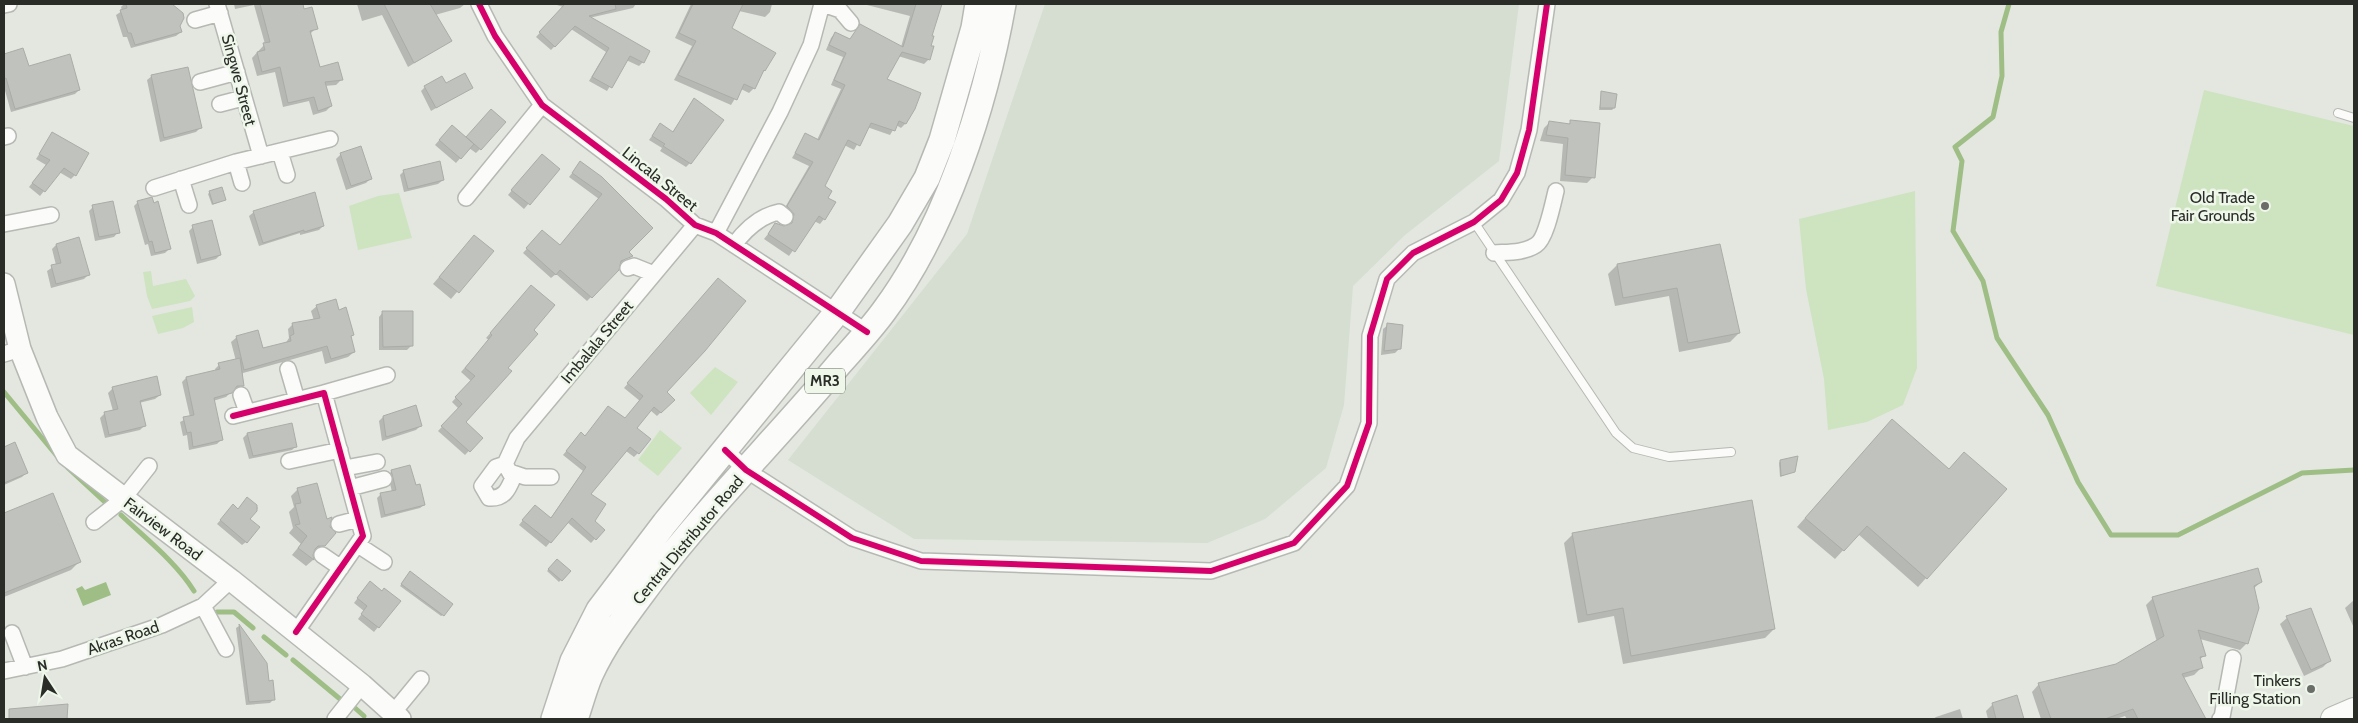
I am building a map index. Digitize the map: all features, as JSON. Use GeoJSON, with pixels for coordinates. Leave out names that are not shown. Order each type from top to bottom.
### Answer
{"type":"FeatureCollection","features":[{"type":"Feature","properties":{"kind":"highway","name":"Central Distributor Road"},"geometry":{"type":"LineString","coordinates":[[554,719],[573,662],[599,610],[665,523],[838,311],[900,224],[927,178],[942,140],[974,28],[978,4]]}},
{"type":"Feature","properties":{"kind":"highway","name":"Central Distributor Road"},"geometry":{"type":"LineString","coordinates":[[575,719],[590,675],[616,628],[680,544],[885,311],[920,254],[968,144],[998,31],[1003,4]]}},
{"type":"Feature","properties":{"kind":"main road","name":"Fairview Road"},"geometry":{"type":"LineString","coordinates":[[4,284],[12,351],[67,455],[231,580],[362,685],[396,716]]}},
{"type":"Feature","properties":{"kind":"main road"},"geometry":{"type":"LineString","coordinates":[[2333,719],[2354,710]]}},
{"type":"Feature","properties":{"kind":"street"},"geometry":{"type":"LineString","coordinates":[[4,5],[9,4]]}},
{"type":"Feature","properties":{"kind":"street","name":"Lincala Street"},"geometry":{"type":"LineString","coordinates":[[479,4],[495,36],[542,105],[666,199],[695,225],[716,233],[838,311],[867,332]]}},
{"type":"Feature","properties":{"kind":"street"},"geometry":{"type":"LineString","coordinates":[[716,233],[788,96],[811,44],[823,4],[840,10],[851,23]]}},
{"type":"Feature","properties":{"kind":"street"},"geometry":{"type":"LineString","coordinates":[[725,450],[746,470],[852,538],[920,561],[1211,571],[1294,542],[1347,486],[1369,423],[1370,336],[1387,279],[1413,253],[1474,222],[1501,200],[1517,173],[1529,130],[1547,4]]}},
{"type":"Feature","properties":{"kind":"street"},"geometry":{"type":"LineString","coordinates":[[195,20],[219,8]]}},
{"type":"Feature","properties":{"kind":"street","name":"Singwe Street"},"geometry":{"type":"LineString","coordinates":[[219,8],[260,156]]}},
{"type":"Feature","properties":{"kind":"street"},"geometry":{"type":"LineString","coordinates":[[200,82],[236,72]]}},
{"type":"Feature","properties":{"kind":"street"},"geometry":{"type":"LineString","coordinates":[[220,104],[243,98]]}},
{"type":"Feature","properties":{"kind":"street"},"geometry":{"type":"LineString","coordinates":[[466,198],[542,105]]}},
{"type":"Feature","properties":{"kind":"street"},"geometry":{"type":"LineString","coordinates":[[154,188],[236,162],[330,139]]}},
{"type":"Feature","properties":{"kind":"street"},"geometry":{"type":"LineString","coordinates":[[280,152],[287,175]]}},
{"type":"Feature","properties":{"kind":"street"},"geometry":{"type":"LineString","coordinates":[[236,162],[242,183]]}},
{"type":"Feature","properties":{"kind":"street"},"geometry":{"type":"LineString","coordinates":[[181,179],[189,205]]}},
{"type":"Feature","properties":{"kind":"street"},"geometry":{"type":"LineString","coordinates":[[1494,253],[1524,251],[1538,245],[1552,209],[1556,191]]}},
{"type":"Feature","properties":{"kind":"street"},"geometry":{"type":"LineString","coordinates":[[734,245],[747,228],[762,219],[778,212],[785,217]]}},
{"type":"Feature","properties":{"kind":"street"},"geometry":{"type":"LineString","coordinates":[[4,224],[52,215]]}},
{"type":"Feature","properties":{"kind":"street","name":"Imbalala Street"},"geometry":{"type":"LineString","coordinates":[[551,477],[525,477],[508,468],[517,438],[695,225]]}},
{"type":"Feature","properties":{"kind":"street"},"geometry":{"type":"LineString","coordinates":[[628,268],[634,266],[654,274]]}},
{"type":"Feature","properties":{"kind":"street"},"geometry":{"type":"LineString","coordinates":[[288,369],[297,400]]}},
{"type":"Feature","properties":{"kind":"street"},"geometry":{"type":"LineString","coordinates":[[241,395],[240,414],[387,375]]}},
{"type":"Feature","properties":{"kind":"street"},"geometry":{"type":"LineString","coordinates":[[296,632],[363,536],[324,393]]}},
{"type":"Feature","properties":{"kind":"street"},"geometry":{"type":"LineString","coordinates":[[289,461],[340,450]]}},
{"type":"Feature","properties":{"kind":"street"},"geometry":{"type":"LineString","coordinates":[[345,468],[376,462]]}},
{"type":"Feature","properties":{"kind":"street"},"geometry":{"type":"LineString","coordinates":[[94,522],[123,499],[148,466]]}},
{"type":"Feature","properties":{"kind":"street"},"geometry":{"type":"LineString","coordinates":[[350,488],[384,479]]}},
{"type":"Feature","properties":{"kind":"street"},"geometry":{"type":"LineString","coordinates":[[339,524],[358,518]]}},
{"type":"Feature","properties":{"kind":"street"},"geometry":{"type":"LineString","coordinates":[[358,545],[384,562]]}},
{"type":"Feature","properties":{"kind":"street"},"geometry":{"type":"LineString","coordinates":[[322,555],[342,568]]}},
{"type":"Feature","properties":{"kind":"street","name":"Akras Road"},"geometry":{"type":"LineString","coordinates":[[4,671],[62,659],[162,625],[203,606],[231,580]]}},
{"type":"Feature","properties":{"kind":"street"},"geometry":{"type":"LineString","coordinates":[[203,606],[226,649]]}},
{"type":"Feature","properties":{"kind":"street"},"geometry":{"type":"LineString","coordinates":[[12,633],[25,667]]}},
{"type":"Feature","properties":{"kind":"street"},"geometry":{"type":"LineString","coordinates":[[2220,719],[2222,717],[2233,658]]}},
{"type":"Feature","properties":{"kind":"street"},"geometry":{"type":"LineString","coordinates":[[396,716],[422,679]]}},
{"type":"Feature","properties":{"kind":"street"},"geometry":{"type":"LineString","coordinates":[[335,719],[362,685]]}},
{"type":"Feature","properties":{"kind":"lane"},"geometry":{"type":"LineString","coordinates":[[2338,113],[2354,118]]}},
{"type":"Feature","properties":{"kind":"lane"},"geometry":{"type":"LineString","coordinates":[[1474,222],[1616,433],[1633,448],[1669,457],[1731,452]]}},
{"type":"Feature","properties":{"kind":"shaded area"},"geometry":{"type":"Polygon","coordinates":[[[1045,4],[1519,4],[1499,161],[1405,235],[1353,286],[1344,405],[1326,468],[1265,519],[1207,543],[914,539],[788,460],[967,234],[1045,4]]]}},
{"type":"Feature","properties":{"kind":"shaded area","name":"Old Trade Fair Grounds"},"geometry":{"type":"Polygon","coordinates":[[[2204,90],[2354,126],[2354,335],[2156,286],[2204,90]]]}},
{"type":"Feature","properties":{"kind":"shaded area"},"geometry":{"type":"Polygon","coordinates":[[[1915,191],[1917,368],[1903,405],[1867,422],[1828,430],[1824,379],[1806,289],[1799,219],[1915,191]]]}},
{"type":"Feature","properties":{"kind":"shaded area"},"geometry":{"type":"Polygon","coordinates":[[[399,193],[412,238],[358,250],[349,206],[378,196],[399,193]]]}},
{"type":"Feature","properties":{"kind":"shaded area"},"geometry":{"type":"Polygon","coordinates":[[[151,271],[153,286],[186,279],[195,296],[190,301],[152,309],[147,296],[143,272],[151,271]]]}},
{"type":"Feature","properties":{"kind":"shaded area"},"geometry":{"type":"Polygon","coordinates":[[[192,307],[194,322],[183,328],[158,334],[152,316],[192,307]]]}},
{"type":"Feature","properties":{"kind":"shaded area"},"geometry":{"type":"Polygon","coordinates":[[[715,367],[738,382],[711,415],[690,393],[715,367]]]}},
{"type":"Feature","properties":{"kind":"shaded area"},"geometry":{"type":"Polygon","coordinates":[[[660,430],[682,448],[658,476],[638,460],[660,430]]]}},
{"type":"Feature","properties":{"kind":"shaded area"},"geometry":{"type":"Polygon","coordinates":[[[106,582],[111,595],[83,606],[76,589],[82,586],[85,590],[106,582]]]}},
{"type":"Feature","properties":{"kind":"building"},"geometry":{"type":"Polygon","coordinates":[[[126,4],[172,4],[183,13],[184,18],[180,26],[182,32],[135,45],[131,33],[128,33],[120,10],[127,8],[126,4]]]}},
{"type":"Feature","properties":{"kind":"building"},"geometry":{"type":"Polygon","coordinates":[[[260,4],[303,4],[304,9],[312,7],[318,29],[310,31],[320,67],[338,62],[343,80],[325,82],[332,106],[318,111],[314,97],[288,103],[280,67],[262,72],[257,52],[265,50],[263,43],[270,42],[260,4]]]}},
{"type":"Feature","properties":{"kind":"building"},"geometry":{"type":"Polygon","coordinates":[[[384,4],[430,4],[452,41],[414,63],[384,4]]]}},
{"type":"Feature","properties":{"kind":"building"},"geometry":{"type":"Polygon","coordinates":[[[565,4],[615,4],[616,9],[589,16],[650,51],[644,63],[630,56],[612,88],[592,77],[609,48],[575,26],[555,47],[539,32],[565,4]]]}},
{"type":"Feature","properties":{"kind":"building"},"geometry":{"type":"Polygon","coordinates":[[[693,4],[743,4],[732,28],[776,53],[764,70],[755,89],[744,84],[737,100],[678,75],[696,41],[679,33],[693,4]]]}},
{"type":"Feature","properties":{"kind":"building"},"geometry":{"type":"Polygon","coordinates":[[[916,4],[942,4],[932,36],[934,36],[931,46],[934,46],[930,60],[902,52],[887,79],[921,93],[915,109],[906,124],[899,121],[895,131],[871,123],[860,146],[848,140],[825,186],[832,191],[828,198],[836,202],[825,220],[819,216],[795,252],[768,234],[775,223],[784,226],[792,223],[794,214],[787,206],[813,162],[795,153],[805,133],[819,140],[845,85],[834,80],[846,53],[829,45],[835,32],[850,39],[860,24],[903,47],[916,4]]]}},
{"type":"Feature","properties":{"kind":"building"},"geometry":{"type":"Polygon","coordinates":[[[23,48],[29,66],[70,54],[80,90],[15,109],[6,78],[4,79],[4,54],[23,48]]]}},
{"type":"Feature","properties":{"kind":"building"},"geometry":{"type":"Polygon","coordinates":[[[188,67],[202,128],[164,138],[151,75],[188,67]]]}},
{"type":"Feature","properties":{"kind":"building"},"geometry":{"type":"Polygon","coordinates":[[[465,73],[473,88],[436,108],[424,86],[442,76],[446,83],[465,73]]]}},
{"type":"Feature","properties":{"kind":"building"},"geometry":{"type":"Polygon","coordinates":[[[1601,91],[1617,94],[1615,108],[1600,108],[1601,91]]]}},
{"type":"Feature","properties":{"kind":"building"},"geometry":{"type":"Polygon","coordinates":[[[694,98],[724,120],[691,164],[663,146],[665,144],[652,136],[660,123],[673,132],[694,98]]]}},
{"type":"Feature","properties":{"kind":"building"},"geometry":{"type":"Polygon","coordinates":[[[491,109],[506,122],[481,150],[466,137],[491,109]]]}},
{"type":"Feature","properties":{"kind":"building"},"geometry":{"type":"Polygon","coordinates":[[[1570,120],[1600,123],[1595,178],[1565,175],[1568,138],[1546,135],[1549,121],[1570,124],[1570,120]]]}},
{"type":"Feature","properties":{"kind":"building"},"geometry":{"type":"Polygon","coordinates":[[[452,125],[474,144],[461,159],[439,140],[452,125]]]}},
{"type":"Feature","properties":{"kind":"building"},"geometry":{"type":"Polygon","coordinates":[[[52,132],[89,153],[76,176],[64,168],[45,192],[32,183],[50,160],[39,154],[52,132]]]}},
{"type":"Feature","properties":{"kind":"building"},"geometry":{"type":"Polygon","coordinates":[[[361,146],[372,179],[351,186],[340,153],[361,146]]]}},
{"type":"Feature","properties":{"kind":"building"},"geometry":{"type":"Polygon","coordinates":[[[542,154],[560,169],[530,205],[511,190],[542,154]]]}},
{"type":"Feature","properties":{"kind":"building"},"geometry":{"type":"Polygon","coordinates":[[[440,161],[444,180],[408,189],[403,170],[440,161]]]}},
{"type":"Feature","properties":{"kind":"building"},"geometry":{"type":"Polygon","coordinates":[[[580,161],[602,177],[653,228],[629,252],[633,256],[621,261],[619,270],[592,298],[560,270],[556,275],[526,248],[542,230],[560,245],[602,194],[572,173],[580,161]]]}},
{"type":"Feature","properties":{"kind":"building"},"geometry":{"type":"Polygon","coordinates":[[[222,187],[226,200],[213,204],[209,191],[222,187]]]}},
{"type":"Feature","properties":{"kind":"building"},"geometry":{"type":"Polygon","coordinates":[[[315,192],[324,226],[304,232],[304,230],[263,243],[253,211],[315,192]]]}},
{"type":"Feature","properties":{"kind":"building"},"geometry":{"type":"Polygon","coordinates":[[[152,197],[154,203],[158,201],[171,249],[155,253],[152,241],[149,242],[137,201],[152,197]]]}},
{"type":"Feature","properties":{"kind":"building"},"geometry":{"type":"Polygon","coordinates":[[[113,201],[120,233],[99,237],[92,205],[113,201]]]}},
{"type":"Feature","properties":{"kind":"building"},"geometry":{"type":"Polygon","coordinates":[[[212,220],[221,255],[201,260],[192,225],[212,220]]]}},
{"type":"Feature","properties":{"kind":"building"},"geometry":{"type":"Polygon","coordinates":[[[474,235],[494,251],[459,293],[439,277],[474,235]]]}},
{"type":"Feature","properties":{"kind":"building"},"geometry":{"type":"Polygon","coordinates":[[[79,237],[90,275],[56,284],[51,265],[61,263],[56,244],[79,237]]]}},
{"type":"Feature","properties":{"kind":"building"},"geometry":{"type":"Polygon","coordinates":[[[1720,244],[1740,333],[1688,343],[1677,288],[1623,298],[1617,264],[1720,244]]]}},
{"type":"Feature","properties":{"kind":"building"},"geometry":{"type":"Polygon","coordinates":[[[718,278],[746,301],[705,351],[667,392],[675,400],[661,413],[654,407],[637,428],[651,439],[639,454],[630,447],[591,494],[606,504],[595,521],[605,530],[596,540],[572,518],[551,543],[522,520],[535,505],[551,518],[586,467],[566,451],[581,432],[585,436],[608,406],[625,418],[643,396],[627,383],[718,278]]]}},
{"type":"Feature","properties":{"kind":"building"},"geometry":{"type":"Polygon","coordinates":[[[531,285],[555,305],[534,330],[538,334],[508,368],[512,371],[466,422],[483,438],[470,452],[441,426],[462,404],[455,397],[475,376],[465,368],[492,335],[490,333],[531,285]]]}},
{"type":"Feature","properties":{"kind":"building"},"geometry":{"type":"Polygon","coordinates":[[[336,299],[339,310],[346,307],[354,335],[351,336],[355,352],[331,359],[327,346],[244,370],[236,336],[258,330],[263,348],[291,341],[290,336],[294,334],[292,323],[320,318],[316,305],[336,299]]]}},
{"type":"Feature","properties":{"kind":"building"},"geometry":{"type":"Polygon","coordinates":[[[382,311],[413,311],[413,346],[383,347],[382,311]]]}},
{"type":"Feature","properties":{"kind":"building"},"geometry":{"type":"Polygon","coordinates":[[[1387,323],[1403,325],[1401,349],[1384,351],[1387,323]]]}},
{"type":"Feature","properties":{"kind":"building"},"geometry":{"type":"Polygon","coordinates":[[[240,358],[244,386],[237,386],[232,393],[214,398],[223,440],[193,447],[191,432],[187,433],[183,417],[194,415],[186,377],[220,369],[218,363],[240,358]]]}},
{"type":"Feature","properties":{"kind":"building"},"geometry":{"type":"Polygon","coordinates":[[[157,376],[161,395],[140,401],[146,426],[109,435],[104,412],[118,409],[112,387],[157,376]]]}},
{"type":"Feature","properties":{"kind":"building"},"geometry":{"type":"Polygon","coordinates":[[[416,405],[422,426],[386,437],[383,416],[416,405]]]}},
{"type":"Feature","properties":{"kind":"building"},"geometry":{"type":"Polygon","coordinates":[[[1892,419],[1949,469],[1964,452],[2007,489],[1927,579],[1867,526],[1844,551],[1805,518],[1892,419]]]}},
{"type":"Feature","properties":{"kind":"building"},"geometry":{"type":"Polygon","coordinates":[[[292,423],[297,447],[253,456],[247,433],[292,423]]]}},
{"type":"Feature","properties":{"kind":"building"},"geometry":{"type":"Polygon","coordinates":[[[15,442],[28,473],[4,483],[4,447],[15,442]]]}},
{"type":"Feature","properties":{"kind":"building"},"geometry":{"type":"Polygon","coordinates":[[[1798,456],[1795,472],[1781,476],[1780,460],[1798,456]]]}},
{"type":"Feature","properties":{"kind":"building"},"geometry":{"type":"Polygon","coordinates":[[[410,465],[416,485],[420,484],[425,505],[385,515],[380,493],[396,490],[391,470],[410,465]]]}},
{"type":"Feature","properties":{"kind":"building"},"geometry":{"type":"Polygon","coordinates":[[[317,483],[327,519],[332,517],[330,527],[336,533],[325,546],[318,546],[315,549],[314,560],[298,548],[307,536],[295,525],[300,524],[295,504],[301,503],[297,488],[317,483]]]}},
{"type":"Feature","properties":{"kind":"building"},"geometry":{"type":"Polygon","coordinates":[[[53,493],[81,562],[4,593],[4,513],[53,493]]]}},
{"type":"Feature","properties":{"kind":"building"},"geometry":{"type":"Polygon","coordinates":[[[247,497],[257,505],[257,511],[250,519],[260,527],[247,543],[220,520],[233,504],[238,509],[247,497]]]}},
{"type":"Feature","properties":{"kind":"building"},"geometry":{"type":"Polygon","coordinates":[[[1752,500],[1775,629],[1631,656],[1623,608],[1587,615],[1572,533],[1752,500]]]}},
{"type":"Feature","properties":{"kind":"building"},"geometry":{"type":"Polygon","coordinates":[[[557,559],[571,571],[562,581],[548,569],[557,559]]]}},
{"type":"Feature","properties":{"kind":"building"},"geometry":{"type":"Polygon","coordinates":[[[2258,568],[2262,582],[2254,586],[2259,608],[2248,644],[2198,630],[2206,656],[2200,657],[2203,668],[2182,674],[2206,719],[2138,719],[2133,709],[2105,719],[2051,719],[2038,683],[2116,664],[2164,636],[2152,597],[2258,568]]]}},
{"type":"Feature","properties":{"kind":"building"},"geometry":{"type":"Polygon","coordinates":[[[410,571],[453,604],[444,616],[401,584],[410,571]]]}},
{"type":"Feature","properties":{"kind":"building"},"geometry":{"type":"Polygon","coordinates":[[[370,581],[382,591],[384,588],[401,601],[379,628],[361,614],[367,606],[357,598],[370,581]]]}},
{"type":"Feature","properties":{"kind":"building"},"geometry":{"type":"Polygon","coordinates":[[[2311,608],[2331,661],[2311,670],[2286,616],[2311,608]]]}},
{"type":"Feature","properties":{"kind":"building"},"geometry":{"type":"Polygon","coordinates":[[[239,624],[267,663],[269,681],[273,680],[275,700],[249,702],[239,624]]]}},
{"type":"Feature","properties":{"kind":"building"},"geometry":{"type":"Polygon","coordinates":[[[2017,695],[2024,719],[1996,719],[1992,703],[2017,695]]]}},
{"type":"Feature","properties":{"kind":"building"},"geometry":{"type":"Polygon","coordinates":[[[68,704],[67,719],[9,719],[9,709],[68,704]]]}},
{"type":"Feature","properties":{"kind":"waterway"},"geometry":{"type":"LineString","coordinates":[[2009,4],[2001,32],[2002,76],[1993,117],[1955,147],[1962,161],[1953,231],[1983,281],[1997,338],[2048,415],[2078,482],[2111,535],[2178,535],[2302,473],[2354,470]]}},
{"type":"Feature","properties":{"kind":"waterway"},"geometry":{"type":"LineString","coordinates":[[4,392],[57,456]]}},
{"type":"Feature","properties":{"kind":"waterway"},"geometry":{"type":"LineString","coordinates":[[68,468],[108,505]]}},
{"type":"Feature","properties":{"kind":"waterway"},"geometry":{"type":"LineString","coordinates":[[121,515],[179,570],[194,591]]}},
{"type":"Feature","properties":{"kind":"waterway"},"geometry":{"type":"LineString","coordinates":[[217,612],[234,612],[253,628]]}},
{"type":"Feature","properties":{"kind":"waterway"},"geometry":{"type":"LineString","coordinates":[[264,637],[286,655]]}},
{"type":"Feature","properties":{"kind":"waterway"},"geometry":{"type":"LineString","coordinates":[[293,660],[340,699]]}},
{"type":"Feature","properties":{"kind":"waterway"},"geometry":{"type":"LineString","coordinates":[[355,708],[364,716]]}},
{"type":"Feature","properties":{"kind":"cycle path"},"geometry":{"type":"LineString","coordinates":[[479,4],[495,36],[542,105],[666,199],[695,225],[716,233],[867,332]]}},
{"type":"Feature","properties":{"kind":"cycle path"},"geometry":{"type":"LineString","coordinates":[[725,450],[746,470],[852,538],[921,561],[1211,571],[1294,543],[1347,486],[1369,423],[1370,336],[1387,279],[1413,253],[1474,222],[1501,200],[1517,173],[1529,130],[1547,4]]}},
{"type":"Feature","properties":{"kind":"cycle path"},"geometry":{"type":"LineString","coordinates":[[233,416],[324,393],[363,536],[296,632]]}},
{"type":"Feature","properties":{"kind":"place","name":"Old Trade Fair Grounds"},"geometry":{"type":"Point","coordinates":[2265,206]}},
{"type":"Feature","properties":{"kind":"place","name":"Tinkers Filling Station"},"geometry":{"type":"Point","coordinates":[2311,689]}}]}
